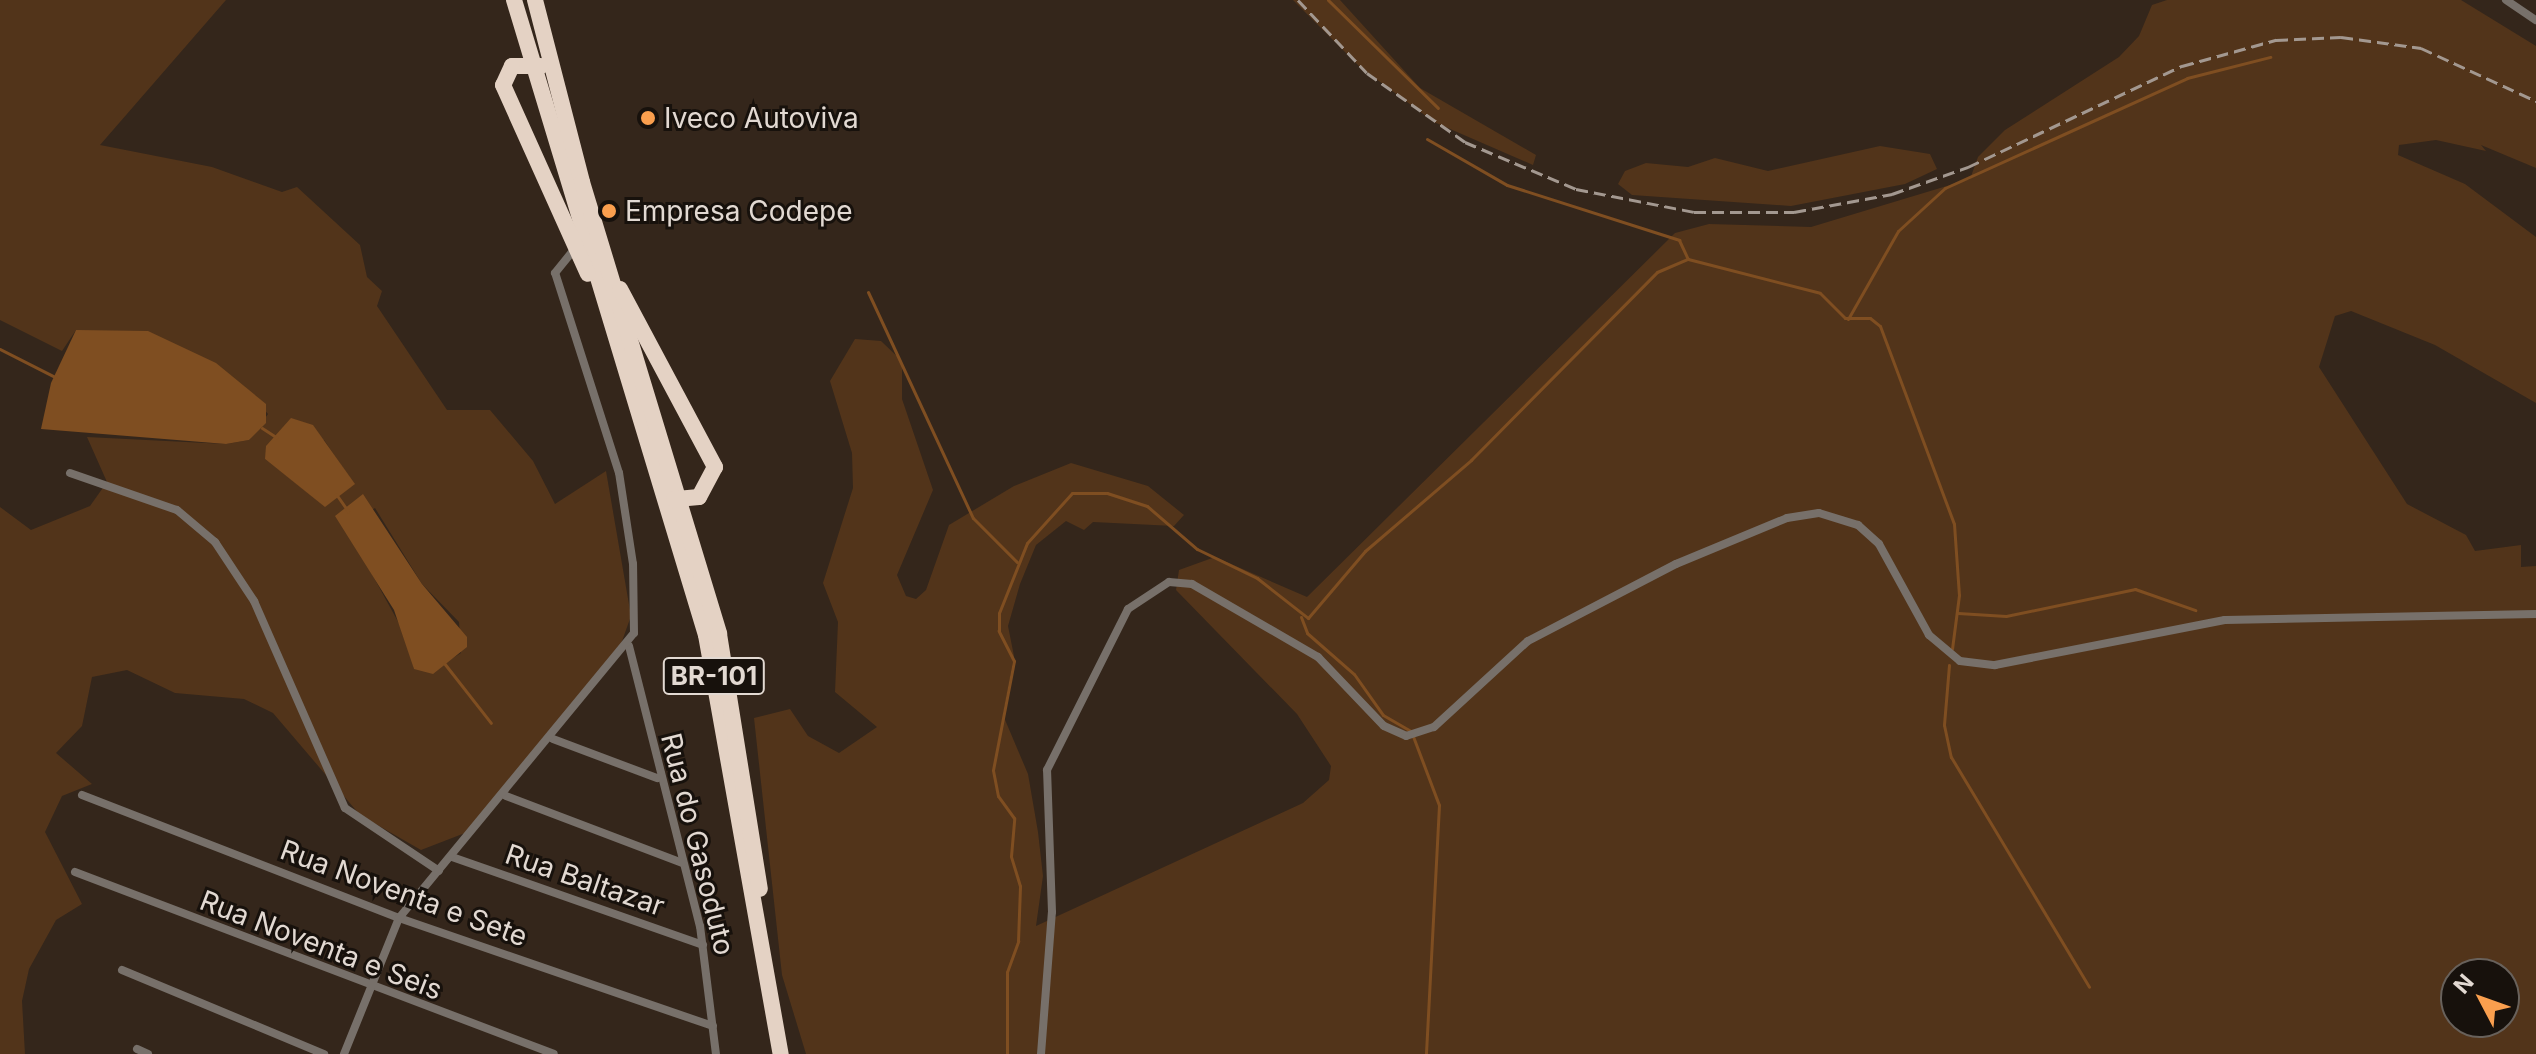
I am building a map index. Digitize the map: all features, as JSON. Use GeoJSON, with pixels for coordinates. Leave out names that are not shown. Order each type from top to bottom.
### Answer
{"type":"FeatureCollection","features":[{"type":"Feature","properties":{"kind":"highway","name":"BR-101"},"geometry":{"type":"LineString","coordinates":[[514,0],[606,284],[683,501],[737,720],[772,977],[790,1054]]}},
{"type":"Feature","properties":{"kind":"highway","name":"BR-101"},"geometry":{"type":"LineString","coordinates":[[535,0],[660,488],[706,635],[778,1054]]}},
{"type":"Feature","properties":{"kind":"highway"},"geometry":{"type":"LineString","coordinates":[[544,0],[545,33]]}},
{"type":"Feature","properties":{"kind":"highway"},"geometry":{"type":"LineString","coordinates":[[559,94],[532,61],[507,70],[503,85],[575,248],[606,284],[636,310],[711,456],[708,489],[683,501],[660,488]]}},
{"type":"Feature","properties":{"kind":"street"},"geometry":{"type":"LineString","coordinates":[[2506,0],[2536,20]]}},
{"type":"Feature","properties":{"kind":"street","name":"Rua do Gasoduto"},"geometry":{"type":"LineString","coordinates":[[575,248],[555,273],[619,473],[634,582],[629,646],[657,778],[703,945],[716,1054]]}},
{"type":"Feature","properties":{"kind":"street"},"geometry":{"type":"LineString","coordinates":[[70,473],[177,510],[215,542],[254,601],[345,808],[439,871]]}},
{"type":"Feature","properties":{"kind":"street"},"geometry":{"type":"LineString","coordinates":[[1041,1054],[1052,912],[1047,770],[1135,600],[1169,582],[1192,584],[1318,657],[1384,726],[1414,735],[1434,727],[1518,646],[1676,564],[1787,518],[1819,513],[1858,525],[1879,544],[1929,635],[1960,661],[1995,665],[2225,620],[2536,614]]}},
{"type":"Feature","properties":{"kind":"street"},"geometry":{"type":"LineString","coordinates":[[344,1054],[367,988],[399,918],[506,796],[629,646]]}},
{"type":"Feature","properties":{"kind":"street"},"geometry":{"type":"LineString","coordinates":[[553,739],[657,778]]}},
{"type":"Feature","properties":{"kind":"street","name":"Rua Noventa e Sete"},"geometry":{"type":"LineString","coordinates":[[82,795],[399,918],[713,1026]]}},
{"type":"Feature","properties":{"kind":"street"},"geometry":{"type":"LineString","coordinates":[[506,796],[682,863]]}},
{"type":"Feature","properties":{"kind":"street","name":"Rua Baltazar"},"geometry":{"type":"LineString","coordinates":[[452,857],[703,945]]}},
{"type":"Feature","properties":{"kind":"street","name":"Rua Noventa e Seis"},"geometry":{"type":"LineString","coordinates":[[75,872],[367,988],[554,1054]]}},
{"type":"Feature","properties":{"kind":"street"},"geometry":{"type":"LineString","coordinates":[[122,970],[324,1054]]}},
{"type":"Feature","properties":{"kind":"street"},"geometry":{"type":"LineString","coordinates":[[137,1049],[148,1054]]}},
{"type":"Feature","properties":{"kind":"shaded area"},"geometry":{"type":"Polygon","coordinates":[[[0,0],[226,0],[100,145],[212,167],[282,192],[297,187],[360,245],[367,277],[382,291],[377,306],[447,410],[490,410],[533,461],[555,504],[606,471],[631,616],[621,644],[465,833],[421,850],[360,815],[273,713],[244,699],[175,693],[127,670],[92,677],[82,726],[56,753],[92,784],[62,796],[45,832],[82,904],[56,920],[29,969],[22,1001],[25,1054],[0,1054],[0,507],[31,530],[90,506],[107,482],[87,437],[226,444],[249,440],[268,414],[247,390],[76,330],[62,351],[0,320],[0,0]],[[324,440],[265,459],[325,506],[354,484],[324,440]],[[375,508],[345,525],[407,638],[414,669],[451,659],[461,653],[459,622],[422,584],[375,508]]]}},
{"type":"Feature","properties":{"kind":"shaded area"},"geometry":{"type":"Polygon","coordinates":[[[1293,0],[1340,0],[1420,88],[1536,155],[1533,165],[1434,122],[1360,67],[1293,0]]]}},
{"type":"Feature","properties":{"kind":"shaded area"},"geometry":{"type":"Polygon","coordinates":[[[2167,0],[2461,0],[2536,46],[2536,168],[2481,145],[2486,151],[2436,140],[2399,145],[2398,155],[2465,184],[2536,237],[2536,403],[2435,345],[2351,311],[2335,316],[2319,367],[2407,504],[2466,535],[2475,551],[2521,545],[2521,567],[2536,566],[2536,1054],[806,1054],[782,975],[754,718],[790,709],[808,736],[839,753],[877,727],[835,692],[838,622],[823,583],[853,488],[852,453],[830,381],[855,339],[881,341],[902,361],[902,399],[933,490],[897,575],[906,596],[916,599],[926,590],[949,525],[1014,486],[1071,463],[1148,486],[1184,515],[1174,526],[1093,522],[1084,530],[1066,521],[1036,545],[1020,584],[1008,626],[1014,656],[1003,715],[1028,774],[1038,832],[1043,876],[1036,926],[1303,803],[1329,780],[1331,766],[1297,714],[1176,590],[1179,570],[1215,557],[1307,597],[1675,233],[1709,224],[1811,227],[1970,179],[1978,157],[2005,130],[2119,57],[2139,36],[2152,5],[2167,0]]]}},
{"type":"Feature","properties":{"kind":"shaded area"},"geometry":{"type":"Polygon","coordinates":[[[1880,146],[1930,154],[1937,169],[1905,184],[1791,206],[1632,195],[1618,184],[1625,171],[1646,163],[1688,167],[1715,158],[1768,171],[1880,146]]]}},
{"type":"Feature","properties":{"kind":"shaded area"},"geometry":{"type":"Polygon","coordinates":[[[76,330],[148,331],[216,363],[266,404],[266,423],[249,440],[226,444],[41,429],[51,383],[76,330]]]}},
{"type":"Feature","properties":{"kind":"shaded area"},"geometry":{"type":"Polygon","coordinates":[[[291,418],[313,425],[355,484],[325,507],[265,459],[266,446],[291,418]]]}},
{"type":"Feature","properties":{"kind":"shaded area"},"geometry":{"type":"Polygon","coordinates":[[[363,494],[422,584],[467,637],[467,647],[433,674],[414,669],[394,610],[335,516],[363,494]]]}},
{"type":"Feature","properties":{"kind":"waterway"},"geometry":{"type":"LineString","coordinates":[[1328,0],[1438,108]]}},
{"type":"Feature","properties":{"kind":"waterway"},"geometry":{"type":"LineString","coordinates":[[1848,319],[1898,231],[1945,188],[2187,78],[2270,57]]}},
{"type":"Feature","properties":{"kind":"waterway"},"geometry":{"type":"LineString","coordinates":[[1427,139],[1507,185],[1679,240],[1688,259]]}},
{"type":"Feature","properties":{"kind":"waterway"},"geometry":{"type":"LineString","coordinates":[[1007,1054],[1007,972],[1018,941],[1020,886],[1011,856],[1014,818],[998,796],[993,770],[1014,661],[999,631],[999,613],[1027,543],[1072,493],[1107,493],[1147,506],[1197,549],[1257,578],[1308,618],[1365,551],[1471,460],[1657,272],[1688,259],[1820,293],[1845,318],[1870,318],[1880,326],[1954,524],[1959,595],[1952,649]]}},
{"type":"Feature","properties":{"kind":"waterway"},"geometry":{"type":"LineString","coordinates":[[868,292],[973,518],[1017,562]]}},
{"type":"Feature","properties":{"kind":"waterway"},"geometry":{"type":"LineString","coordinates":[[0,349],[55,377]]}},
{"type":"Feature","properties":{"kind":"waterway"},"geometry":{"type":"LineString","coordinates":[[262,428],[276,437]]}},
{"type":"Feature","properties":{"kind":"waterway"},"geometry":{"type":"LineString","coordinates":[[336,494],[348,511]]}},
{"type":"Feature","properties":{"kind":"waterway"},"geometry":{"type":"LineString","coordinates":[[1958,613],[2006,616],[2135,589],[2195,610]]}},
{"type":"Feature","properties":{"kind":"waterway"},"geometry":{"type":"LineString","coordinates":[[1301,617],[1307,633],[1354,674],[1383,715],[1411,731],[1439,805],[1426,1054]]}},
{"type":"Feature","properties":{"kind":"waterway"},"geometry":{"type":"LineString","coordinates":[[444,663],[491,723]]}},
{"type":"Feature","properties":{"kind":"waterway"},"geometry":{"type":"LineString","coordinates":[[1949,665],[1944,725],[1951,757],[2089,987]]}},
{"type":"Feature","properties":{"kind":"railway"},"geometry":{"type":"LineString","coordinates":[[1298,0],[1367,73],[1465,142],[1576,189],[1694,212],[1794,212],[1892,194],[1968,167],[2182,66],[2276,40],[2341,37],[2421,48],[2536,101]]}},
{"type":"Feature","properties":{"kind":"place","name":"Iveco Autoviva"},"geometry":{"type":"Point","coordinates":[648,118]}},
{"type":"Feature","properties":{"kind":"place","name":"Empresa Codepe"},"geometry":{"type":"Point","coordinates":[609,211]}}]}
